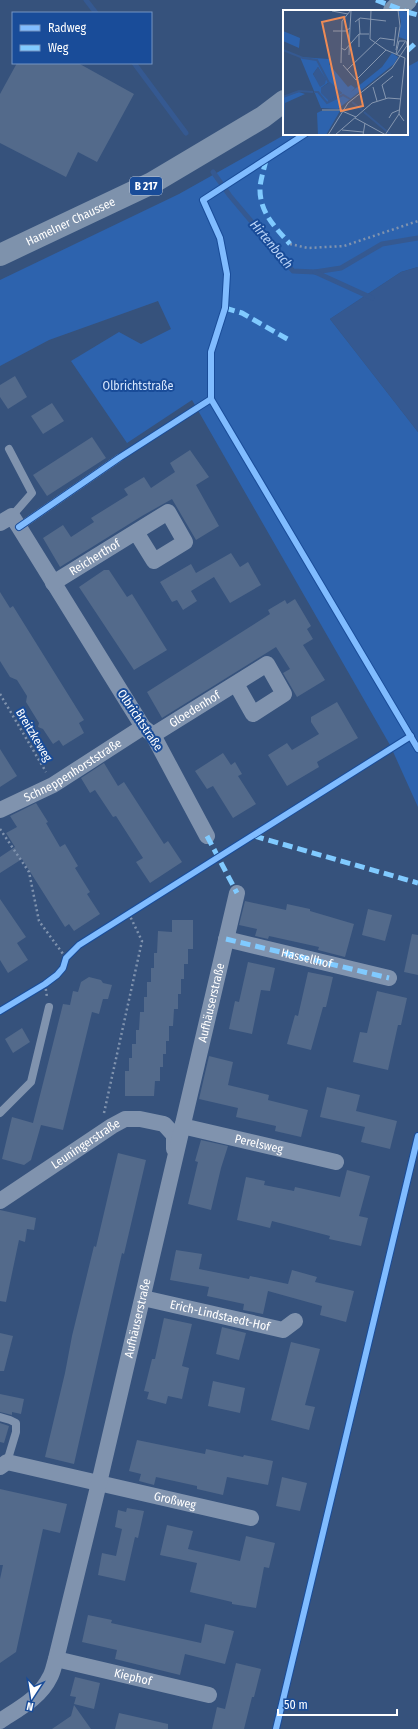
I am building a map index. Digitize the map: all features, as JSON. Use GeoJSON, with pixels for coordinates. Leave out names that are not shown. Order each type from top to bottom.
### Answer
{"type":"FeatureCollection","features":[{"type":"Feature","properties":{"kind":"main road"},"geometry":{"type":"LineString","coordinates":[[395,10],[406,0]]}},
{"type":"Feature","properties":{"kind":"main road","name":"Hamelner Chaussee"},"geometry":{"type":"LineString","coordinates":[[0,255],[152,183],[263,117],[283,102]]}},
{"type":"Feature","properties":{"kind":"street","name":"Olbrichtstraße"},"geometry":{"type":"LineString","coordinates":[[10,522],[54,584],[148,731],[207,836]]}},
{"type":"Feature","properties":{"kind":"street","name":"Reicherthof"},"geometry":{"type":"LineString","coordinates":[[54,584],[136,532]]}},
{"type":"Feature","properties":{"kind":"street","name":"Gloedenhof"},"geometry":{"type":"LineString","coordinates":[[148,731],[236,684]]}},
{"type":"Feature","properties":{"kind":"street","name":"Schneppenhorststraße"},"geometry":{"type":"LineString","coordinates":[[0,810],[53,785],[148,731]]}},
{"type":"Feature","properties":{"kind":"street","name":"Aufhäuserstraße"},"geometry":{"type":"LineString","coordinates":[[0,1720],[25,1705],[38,1694],[50,1677],[56,1659],[100,1483],[237,893]]}},
{"type":"Feature","properties":{"kind":"street","name":"Hassellhof"},"geometry":{"type":"LineString","coordinates":[[226,939],[389,978]]}},
{"type":"Feature","properties":{"kind":"street","name":"Leuningerstraße"},"geometry":{"type":"LineString","coordinates":[[0,1201],[99,1134],[125,1119],[140,1119],[164,1124],[174,1135],[175,1161]]}},
{"type":"Feature","properties":{"kind":"street","name":"Perelsweg"},"geometry":{"type":"LineString","coordinates":[[182,1126],[336,1162]]}},
{"type":"Feature","properties":{"kind":"street","name":"Erich-Lindstaedt-Hof"},"geometry":{"type":"LineString","coordinates":[[143,1298],[284,1330],[295,1321]]}},
{"type":"Feature","properties":{"kind":"street","name":"Großweg"},"geometry":{"type":"LineString","coordinates":[[3,1464],[100,1483],[251,1518]]}},
{"type":"Feature","properties":{"kind":"street","name":"Kiephof"},"geometry":{"type":"LineString","coordinates":[[56,1659],[209,1695]]}},
{"type":"Feature","properties":{"kind":"lane"},"geometry":{"type":"LineString","coordinates":[[9,449],[32,493],[10,522]]}},
{"type":"Feature","properties":{"kind":"lane"},"geometry":{"type":"LineString","coordinates":[[10,522],[119,458]]}},
{"type":"Feature","properties":{"kind":"lane"},"geometry":{"type":"LineString","coordinates":[[0,1113],[31,1082],[49,1007]]}},
{"type":"Feature","properties":{"kind":"lane"},"geometry":{"type":"LineString","coordinates":[[0,1417],[16,1423],[16,1432],[3,1464]]}},
{"type":"Feature","properties":{"kind":"path"},"geometry":{"type":"LineString","coordinates":[[290,244],[308,248],[344,246],[418,221]]}},
{"type":"Feature","properties":{"kind":"path"},"geometry":{"type":"LineString","coordinates":[[0,829],[30,872],[39,921],[66,958]]}},
{"type":"Feature","properties":{"kind":"path"},"geometry":{"type":"LineString","coordinates":[[99,1134],[142,941],[129,914]]}},
{"type":"Feature","properties":{"kind":"green space"},"geometry":{"type":"Polygon","coordinates":[[[418,61],[418,267],[401,272],[330,319],[418,432],[418,807],[390,745],[192,400],[127,443],[71,361],[119,332],[141,344],[171,329],[158,301],[49,340],[0,366],[0,280],[179,194],[284,135],[408,135],[408,66],[418,61]]]}},
{"type":"Feature","properties":{"kind":"shaded area"},"geometry":{"type":"Polygon","coordinates":[[[418,267],[418,432],[330,319],[401,272],[418,267]]]}},
{"type":"Feature","properties":{"kind":"building"},"geometry":{"type":"Polygon","coordinates":[[[16,64],[80,64],[134,94],[97,162],[78,152],[66,177],[0,143],[0,94],[16,64]]]}},
{"type":"Feature","properties":{"kind":"building"},"geometry":{"type":"Polygon","coordinates":[[[15,376],[27,397],[8,409],[0,397],[0,385],[15,376]]]}},
{"type":"Feature","properties":{"kind":"building"},"geometry":{"type":"Polygon","coordinates":[[[52,403],[64,421],[43,434],[31,416],[52,403]]]}},
{"type":"Feature","properties":{"kind":"building"},"geometry":{"type":"Polygon","coordinates":[[[92,437],[106,458],[47,496],[33,475],[92,437]]]}},
{"type":"Feature","properties":{"kind":"building"},"geometry":{"type":"Polygon","coordinates":[[[190,450],[209,477],[196,485],[219,526],[196,540],[172,499],[60,567],[43,538],[63,525],[71,537],[94,522],[91,518],[128,495],[124,489],[144,477],[151,488],[175,472],[170,463],[190,450]]]}},
{"type":"Feature","properties":{"kind":"building"},"geometry":{"type":"Polygon","coordinates":[[[231,553],[240,567],[248,562],[261,585],[230,603],[214,577],[191,591],[197,601],[183,610],[177,600],[172,602],[160,582],[191,564],[196,573],[231,553]]]}},
{"type":"Feature","properties":{"kind":"building"},"geometry":{"type":"Polygon","coordinates":[[[104,570],[109,570],[127,597],[132,594],[167,650],[134,670],[79,587],[104,570]]]}},
{"type":"Feature","properties":{"kind":"building"},"geometry":{"type":"Polygon","coordinates":[[[0,592],[10,608],[13,606],[84,720],[79,723],[84,733],[63,746],[59,740],[53,744],[43,729],[38,727],[39,723],[26,702],[27,696],[17,680],[10,677],[0,661],[0,592]]]}},
{"type":"Feature","properties":{"kind":"building"},"geometry":{"type":"Polygon","coordinates":[[[295,599],[311,626],[307,629],[313,639],[303,645],[325,680],[297,697],[283,673],[290,669],[276,647],[162,718],[147,692],[270,614],[268,610],[285,600],[287,604],[295,599]]]}},
{"type":"Feature","properties":{"kind":"building"},"geometry":{"type":"Polygon","coordinates":[[[337,702],[358,738],[317,762],[319,767],[287,786],[268,755],[287,743],[292,750],[319,734],[311,722],[311,717],[337,702]]]}},
{"type":"Feature","properties":{"kind":"building"},"geometry":{"type":"Polygon","coordinates":[[[0,749],[17,776],[0,787],[0,749]]]}},
{"type":"Feature","properties":{"kind":"building"},"geometry":{"type":"Polygon","coordinates":[[[223,753],[231,765],[235,762],[242,774],[238,776],[256,804],[233,818],[213,786],[207,789],[195,771],[223,753]]]}},
{"type":"Feature","properties":{"kind":"building"},"geometry":{"type":"Polygon","coordinates":[[[104,763],[118,786],[124,782],[164,844],[168,841],[182,862],[150,883],[136,862],[143,858],[116,816],[113,817],[95,790],[90,793],[81,778],[104,763]]]}},
{"type":"Feature","properties":{"kind":"building"},"geometry":{"type":"Polygon","coordinates":[[[36,803],[48,822],[46,823],[60,847],[65,844],[78,866],[75,868],[90,892],[87,894],[100,914],[74,931],[69,924],[65,927],[22,859],[0,873],[0,857],[15,847],[6,833],[17,827],[10,816],[36,803]]]}},
{"type":"Feature","properties":{"kind":"building"},"geometry":{"type":"Polygon","coordinates":[[[0,899],[26,937],[17,943],[28,960],[8,973],[0,960],[0,899]]]}},
{"type":"Feature","properties":{"kind":"building"},"geometry":{"type":"Polygon","coordinates":[[[245,901],[286,910],[287,904],[310,909],[310,911],[354,924],[345,957],[318,950],[319,947],[269,936],[268,939],[255,936],[257,929],[239,925],[245,901]]]}},
{"type":"Feature","properties":{"kind":"building"},"geometry":{"type":"Polygon","coordinates":[[[368,909],[392,915],[385,941],[362,935],[368,909]]]}},
{"type":"Feature","properties":{"kind":"building"},"geometry":{"type":"Polygon","coordinates":[[[172,920],[193,920],[193,949],[188,949],[188,964],[184,964],[184,979],[181,979],[181,994],[178,994],[178,1009],[174,1009],[173,1026],[169,1026],[169,1041],[166,1041],[166,1054],[163,1054],[163,1067],[160,1067],[160,1081],[155,1081],[154,1096],[125,1096],[125,1071],[129,1071],[129,1058],[132,1058],[132,1044],[136,1044],[136,1030],[139,1030],[140,1012],[144,1012],[144,997],[147,997],[147,982],[151,982],[151,968],[154,968],[154,953],[157,953],[158,931],[172,932],[172,920]]]}},
{"type":"Feature","properties":{"kind":"building"},"geometry":{"type":"Polygon","coordinates":[[[412,934],[418,935],[418,975],[404,972],[412,934]]]}},
{"type":"Feature","properties":{"kind":"building"},"geometry":{"type":"Polygon","coordinates":[[[248,962],[275,968],[270,991],[261,990],[252,1034],[229,1029],[235,1001],[239,1002],[248,962]]]}},
{"type":"Feature","properties":{"kind":"building"},"geometry":{"type":"Polygon","coordinates":[[[308,972],[333,977],[326,1007],[323,1007],[311,1050],[287,1044],[295,1015],[298,1016],[308,972]]]}},
{"type":"Feature","properties":{"kind":"building"},"geometry":{"type":"Polygon","coordinates":[[[89,977],[112,985],[108,999],[103,999],[99,1014],[92,1012],[63,1130],[41,1125],[31,1160],[24,1165],[2,1159],[12,1117],[33,1123],[63,1004],[70,1005],[73,991],[78,992],[81,982],[89,977]]]}},
{"type":"Feature","properties":{"kind":"building"},"geometry":{"type":"Polygon","coordinates":[[[377,991],[407,998],[401,1025],[398,1025],[388,1070],[353,1062],[360,1032],[367,1033],[377,991]]]}},
{"type":"Feature","properties":{"kind":"building"},"geometry":{"type":"Polygon","coordinates":[[[22,1028],[30,1042],[13,1053],[5,1039],[22,1028]]]}},
{"type":"Feature","properties":{"kind":"building"},"geometry":{"type":"Polygon","coordinates":[[[209,1056],[233,1062],[228,1085],[269,1095],[268,1100],[308,1110],[301,1137],[275,1131],[276,1126],[236,1117],[238,1108],[199,1099],[209,1056]]]}},
{"type":"Feature","properties":{"kind":"building"},"geometry":{"type":"Polygon","coordinates":[[[327,1087],[360,1095],[356,1111],[397,1121],[390,1149],[361,1142],[365,1127],[320,1117],[327,1087]]]}},
{"type":"Feature","properties":{"kind":"building"},"geometry":{"type":"Polygon","coordinates":[[[201,1140],[228,1146],[211,1210],[188,1204],[198,1162],[195,1161],[201,1140]]]}},
{"type":"Feature","properties":{"kind":"building"},"geometry":{"type":"Polygon","coordinates":[[[118,1153],[146,1160],[124,1254],[122,1253],[74,1464],[45,1457],[65,1373],[72,1336],[94,1246],[96,1247],[118,1153]]]}},
{"type":"Feature","properties":{"kind":"building"},"geometry":{"type":"Polygon","coordinates":[[[347,1170],[370,1176],[359,1216],[368,1218],[361,1246],[329,1239],[330,1236],[272,1221],[270,1228],[237,1220],[246,1177],[265,1181],[264,1185],[294,1191],[295,1187],[340,1197],[347,1170]]]}},
{"type":"Feature","properties":{"kind":"building"},"geometry":{"type":"Polygon","coordinates":[[[0,1210],[36,1218],[34,1230],[27,1229],[25,1242],[19,1240],[6,1302],[0,1301],[0,1210]]]}},
{"type":"Feature","properties":{"kind":"building"},"geometry":{"type":"Polygon","coordinates":[[[176,1250],[202,1254],[199,1269],[249,1279],[250,1276],[288,1284],[292,1270],[317,1277],[315,1282],[354,1291],[346,1322],[320,1315],[322,1306],[268,1291],[263,1314],[243,1310],[244,1304],[207,1296],[209,1287],[170,1280],[176,1250]]]}},
{"type":"Feature","properties":{"kind":"building"},"geometry":{"type":"Polygon","coordinates":[[[164,1318],[192,1324],[182,1366],[189,1368],[182,1399],[168,1396],[166,1404],[147,1399],[149,1392],[144,1391],[152,1359],[155,1359],[164,1318]]]}},
{"type":"Feature","properties":{"kind":"building"},"geometry":{"type":"Polygon","coordinates":[[[222,1327],[246,1333],[239,1360],[216,1354],[222,1327]]]}},
{"type":"Feature","properties":{"kind":"building"},"geometry":{"type":"Polygon","coordinates":[[[0,1333],[13,1336],[4,1371],[0,1371],[0,1333]]]}},
{"type":"Feature","properties":{"kind":"building"},"geometry":{"type":"Polygon","coordinates":[[[291,1342],[320,1349],[305,1405],[315,1407],[309,1430],[271,1420],[291,1342]]]}},
{"type":"Feature","properties":{"kind":"building"},"geometry":{"type":"Polygon","coordinates":[[[213,1381],[245,1388],[240,1413],[208,1406],[213,1381]]]}},
{"type":"Feature","properties":{"kind":"building"},"geometry":{"type":"Polygon","coordinates":[[[0,1394],[24,1399],[21,1414],[12,1412],[12,1415],[0,1412],[0,1394]]]}},
{"type":"Feature","properties":{"kind":"building"},"geometry":{"type":"Polygon","coordinates":[[[0,1423],[9,1426],[4,1443],[0,1442],[0,1423]]]}},
{"type":"Feature","properties":{"kind":"building"},"geometry":{"type":"Polygon","coordinates":[[[137,1440],[205,1454],[206,1449],[243,1457],[244,1455],[273,1461],[268,1485],[227,1477],[223,1495],[197,1489],[197,1486],[156,1477],[154,1485],[139,1481],[141,1474],[129,1471],[137,1440]]]}},
{"type":"Feature","properties":{"kind":"building"},"geometry":{"type":"Polygon","coordinates":[[[282,1477],[307,1483],[300,1511],[276,1506],[282,1477]]]}},
{"type":"Feature","properties":{"kind":"building"},"geometry":{"type":"Polygon","coordinates":[[[0,1489],[67,1504],[60,1533],[43,1529],[16,1652],[0,1663],[0,1579],[3,1565],[0,1565],[0,1489]]]}},
{"type":"Feature","properties":{"kind":"building"},"geometry":{"type":"Polygon","coordinates":[[[127,1508],[144,1511],[138,1538],[135,1537],[125,1581],[98,1575],[102,1553],[116,1556],[122,1529],[115,1527],[118,1510],[126,1512],[127,1508]]]}},
{"type":"Feature","properties":{"kind":"building"},"geometry":{"type":"Polygon","coordinates":[[[167,1525],[193,1531],[188,1549],[240,1561],[246,1536],[275,1543],[269,1568],[264,1567],[256,1608],[232,1604],[232,1602],[190,1592],[197,1563],[160,1555],[167,1525]]]}},
{"type":"Feature","properties":{"kind":"building"},"geometry":{"type":"Polygon","coordinates":[[[88,1615],[112,1620],[111,1623],[201,1643],[205,1624],[234,1631],[225,1664],[185,1654],[180,1675],[115,1659],[117,1650],[82,1642],[88,1615]]]}},
{"type":"Feature","properties":{"kind":"building"},"geometry":{"type":"Polygon","coordinates":[[[236,1663],[261,1669],[244,1729],[212,1729],[217,1707],[225,1709],[236,1663]]]}},
{"type":"Feature","properties":{"kind":"building"},"geometry":{"type":"Polygon","coordinates":[[[75,1677],[100,1683],[94,1709],[74,1704],[76,1697],[70,1696],[75,1677]]]}},
{"type":"Feature","properties":{"kind":"building"},"geometry":{"type":"Polygon","coordinates":[[[74,1705],[91,1729],[52,1729],[71,1716],[74,1705]]]}},
{"type":"Feature","properties":{"kind":"building"},"geometry":{"type":"Polygon","coordinates":[[[119,1713],[168,1724],[168,1729],[115,1729],[119,1713]]]}},
{"type":"Feature","properties":{"kind":"waterway","name":"Hirtenbach"},"geometry":{"type":"LineString","coordinates":[[86,0],[95,12]]}},
{"type":"Feature","properties":{"kind":"waterway","name":"Hirtenbach"},"geometry":{"type":"LineString","coordinates":[[135,64],[186,133]]}},
{"type":"Feature","properties":{"kind":"waterway","name":"Hirtenbach"},"geometry":{"type":"LineString","coordinates":[[213,172],[230,196],[293,271],[315,272],[341,268],[382,244],[418,238]]}},
{"type":"Feature","properties":{"kind":"waterway"},"geometry":{"type":"LineString","coordinates":[[315,272],[372,298]]}},
{"type":"Feature","properties":{"kind":"marked path"},"geometry":{"type":"LineString","coordinates":[[376,0],[402,10]]}},
{"type":"Feature","properties":{"kind":"marked path"},"geometry":{"type":"LineString","coordinates":[[408,12],[418,15]]}},
{"type":"Feature","properties":{"kind":"marked path"},"geometry":{"type":"LineString","coordinates":[[408,50],[418,41]]}},
{"type":"Feature","properties":{"kind":"marked path"},"geometry":{"type":"LineString","coordinates":[[266,160],[260,187],[262,204],[269,218],[290,244]]}},
{"type":"Feature","properties":{"kind":"marked path"},"geometry":{"type":"LineString","coordinates":[[225,308],[242,313],[289,340]]}},
{"type":"Feature","properties":{"kind":"marked path"},"geometry":{"type":"LineString","coordinates":[[207,836],[237,893]]}},
{"type":"Feature","properties":{"kind":"marked path"},"geometry":{"type":"LineString","coordinates":[[254,836],[418,883]]}},
{"type":"Feature","properties":{"kind":"marked path"},"geometry":{"type":"LineString","coordinates":[[226,939],[389,978]]}},
{"type":"Feature","properties":{"kind":"cycle path"},"geometry":{"type":"LineString","coordinates":[[303,135],[203,200],[220,238],[227,274],[225,308],[211,352],[211,399],[418,749]]}},
{"type":"Feature","properties":{"kind":"cycle path"},"geometry":{"type":"LineString","coordinates":[[19,527],[119,458],[211,399]]}},
{"type":"Feature","properties":{"kind":"cycle path"},"geometry":{"type":"LineString","coordinates":[[0,1011],[45,984],[57,975],[63,968],[66,958],[79,945],[411,736]]}},
{"type":"Feature","properties":{"kind":"cycle path"},"geometry":{"type":"LineString","coordinates":[[276,1729],[418,1136]]}}]}
